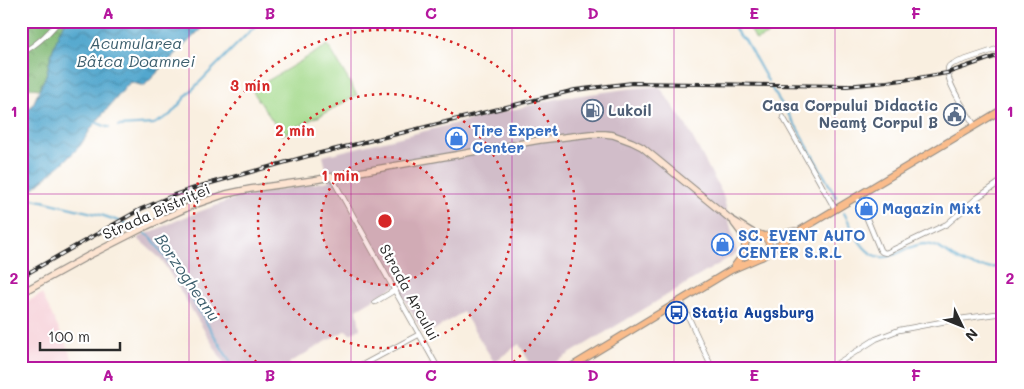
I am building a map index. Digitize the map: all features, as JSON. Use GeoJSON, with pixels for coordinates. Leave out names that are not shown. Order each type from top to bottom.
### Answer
{"type":"FeatureCollection","features":[{"type":"Feature","properties":{"kind":"main road"},"geometry":{"type":"LineString","coordinates":[[569,368],[731,270],[763,255],[799,230],[1003,109]]}},
{"type":"Feature","properties":{"kind":"main road","name":"Strada Bistriței"},"geometry":{"type":"LineString","coordinates":[[21,293],[147,226],[191,206],[226,194],[540,140],[590,134],[612,135],[642,147],[729,218],[755,234]]}},
{"type":"Feature","properties":{"kind":"main road","name":"Strada Bistriței"},"geometry":{"type":"LineString","coordinates":[[729,218],[746,242]]}},
{"type":"Feature","properties":{"kind":"main road"},"geometry":{"type":"LineString","coordinates":[[731,270],[746,251],[746,242],[749,237],[755,234],[763,236],[799,230]]}},
{"type":"Feature","properties":{"kind":"main road"},"geometry":{"type":"LineString","coordinates":[[746,251],[754,257],[763,255],[767,251],[768,244],[763,236]]}},
{"type":"Feature","properties":{"kind":"street"},"geometry":{"type":"LineString","coordinates":[[21,53],[31,48],[49,33],[59,21]]}},
{"type":"Feature","properties":{"kind":"street"},"geometry":{"type":"LineString","coordinates":[[975,126],[951,84],[948,69],[952,64],[1003,47]]}},
{"type":"Feature","properties":{"kind":"street"},"geometry":{"type":"LineString","coordinates":[[783,117],[836,209]]}},
{"type":"Feature","properties":{"kind":"street","name":"Strada Arcului"},"geometry":{"type":"LineString","coordinates":[[331,176],[438,368]]}},
{"type":"Feature","properties":{"kind":"street"},"geometry":{"type":"LineString","coordinates":[[856,197],[880,250],[886,253],[947,224],[977,198],[1003,180]]}},
{"type":"Feature","properties":{"kind":"street"},"geometry":{"type":"LineString","coordinates":[[375,302],[395,290]]}},
{"type":"Feature","properties":{"kind":"street"},"geometry":{"type":"LineString","coordinates":[[681,301],[712,368]]}},
{"type":"Feature","properties":{"kind":"street"},"geometry":{"type":"LineString","coordinates":[[830,368],[870,343],[899,330],[1003,313]]}},
{"type":"Feature","properties":{"kind":"street"},"geometry":{"type":"LineString","coordinates":[[357,368],[418,335]]}},
{"type":"Feature","properties":{"kind":"shaded area"},"geometry":{"type":"Polygon","coordinates":[[[659,86],[686,125],[723,195],[737,253],[546,368],[533,368],[519,344],[494,362],[463,312],[424,336],[397,285],[357,309],[360,329],[350,334],[346,330],[289,363],[291,368],[227,368],[161,259],[137,238],[185,217],[239,197],[329,181],[323,156],[560,98],[659,86]]]}},
{"type":"Feature","properties":{"kind":"shaded area"},"geometry":{"type":"Polygon","coordinates":[[[42,294],[77,368],[21,368],[21,305],[42,294]]]}},
{"type":"Feature","properties":{"kind":"green space"},"geometry":{"type":"Polygon","coordinates":[[[21,21],[69,21],[56,41],[40,89],[21,87],[21,21]]]}},
{"type":"Feature","properties":{"kind":"green space"},"geometry":{"type":"Polygon","coordinates":[[[750,21],[782,21],[784,27],[756,40],[747,23],[750,21]]]}},
{"type":"Feature","properties":{"kind":"green space"},"geometry":{"type":"Polygon","coordinates":[[[328,45],[357,95],[282,135],[252,90],[328,45]]]}},
{"type":"Feature","properties":{"kind":"water","name":"Acumularea Bâtca Doamnei"},"geometry":{"type":"Polygon","coordinates":[[[66,21],[209,21],[144,86],[130,82],[92,127],[80,146],[21,199],[21,119],[34,102],[46,75],[58,33],[66,21]]]}},
{"type":"Feature","properties":{"kind":"waterway"},"geometry":{"type":"LineString","coordinates":[[118,126],[154,124],[170,115],[260,21]]}},
{"type":"Feature","properties":{"kind":"waterway"},"geometry":{"type":"LineString","coordinates":[[733,24],[739,36],[745,40],[768,81]]}},
{"type":"Feature","properties":{"kind":"waterway"},"geometry":{"type":"LineString","coordinates":[[770,86],[796,126],[836,197]]}},
{"type":"Feature","properties":{"kind":"waterway"},"geometry":{"type":"LineString","coordinates":[[95,122],[109,127]]}},
{"type":"Feature","properties":{"kind":"waterway","name":"Borzogheanu"},"geometry":{"type":"LineString","coordinates":[[21,196],[101,215],[133,226],[152,238],[178,276],[234,368]]}},
{"type":"Feature","properties":{"kind":"waterway"},"geometry":{"type":"LineString","coordinates":[[844,213],[865,249],[876,256],[888,257],[924,244],[939,248],[968,265],[986,268],[1003,266]]}},
{"type":"Feature","properties":{"kind":"railway"},"geometry":{"type":"LineString","coordinates":[[21,277],[141,209],[174,195],[308,156],[575,90],[632,83],[847,86],[947,73],[1003,54]]}},
{"type":"Feature","properties":{"kind":"place","name":"Lukoil"},"geometry":{"type":"Point","coordinates":[592,110]}},
{"type":"Feature","properties":{"kind":"place","name":"Casa Corpului Didactic Neamţ Corpul B"},"geometry":{"type":"Point","coordinates":[954,114]}},
{"type":"Feature","properties":{"kind":"place","name":"Tire Expert Center"},"geometry":{"type":"Point","coordinates":[456,139]}},
{"type":"Feature","properties":{"kind":"place","name":"Magazin Mixt"},"geometry":{"type":"Point","coordinates":[866,208]}},
{"type":"Feature","properties":{"kind":"place","name":"SC. EVENT AUTO CENTER S.R.L"},"geometry":{"type":"Point","coordinates":[722,244]}},
{"type":"Feature","properties":{"kind":"place","name":"Stația Augsburg"},"geometry":{"type":"Point","coordinates":[676,312]}}]}
